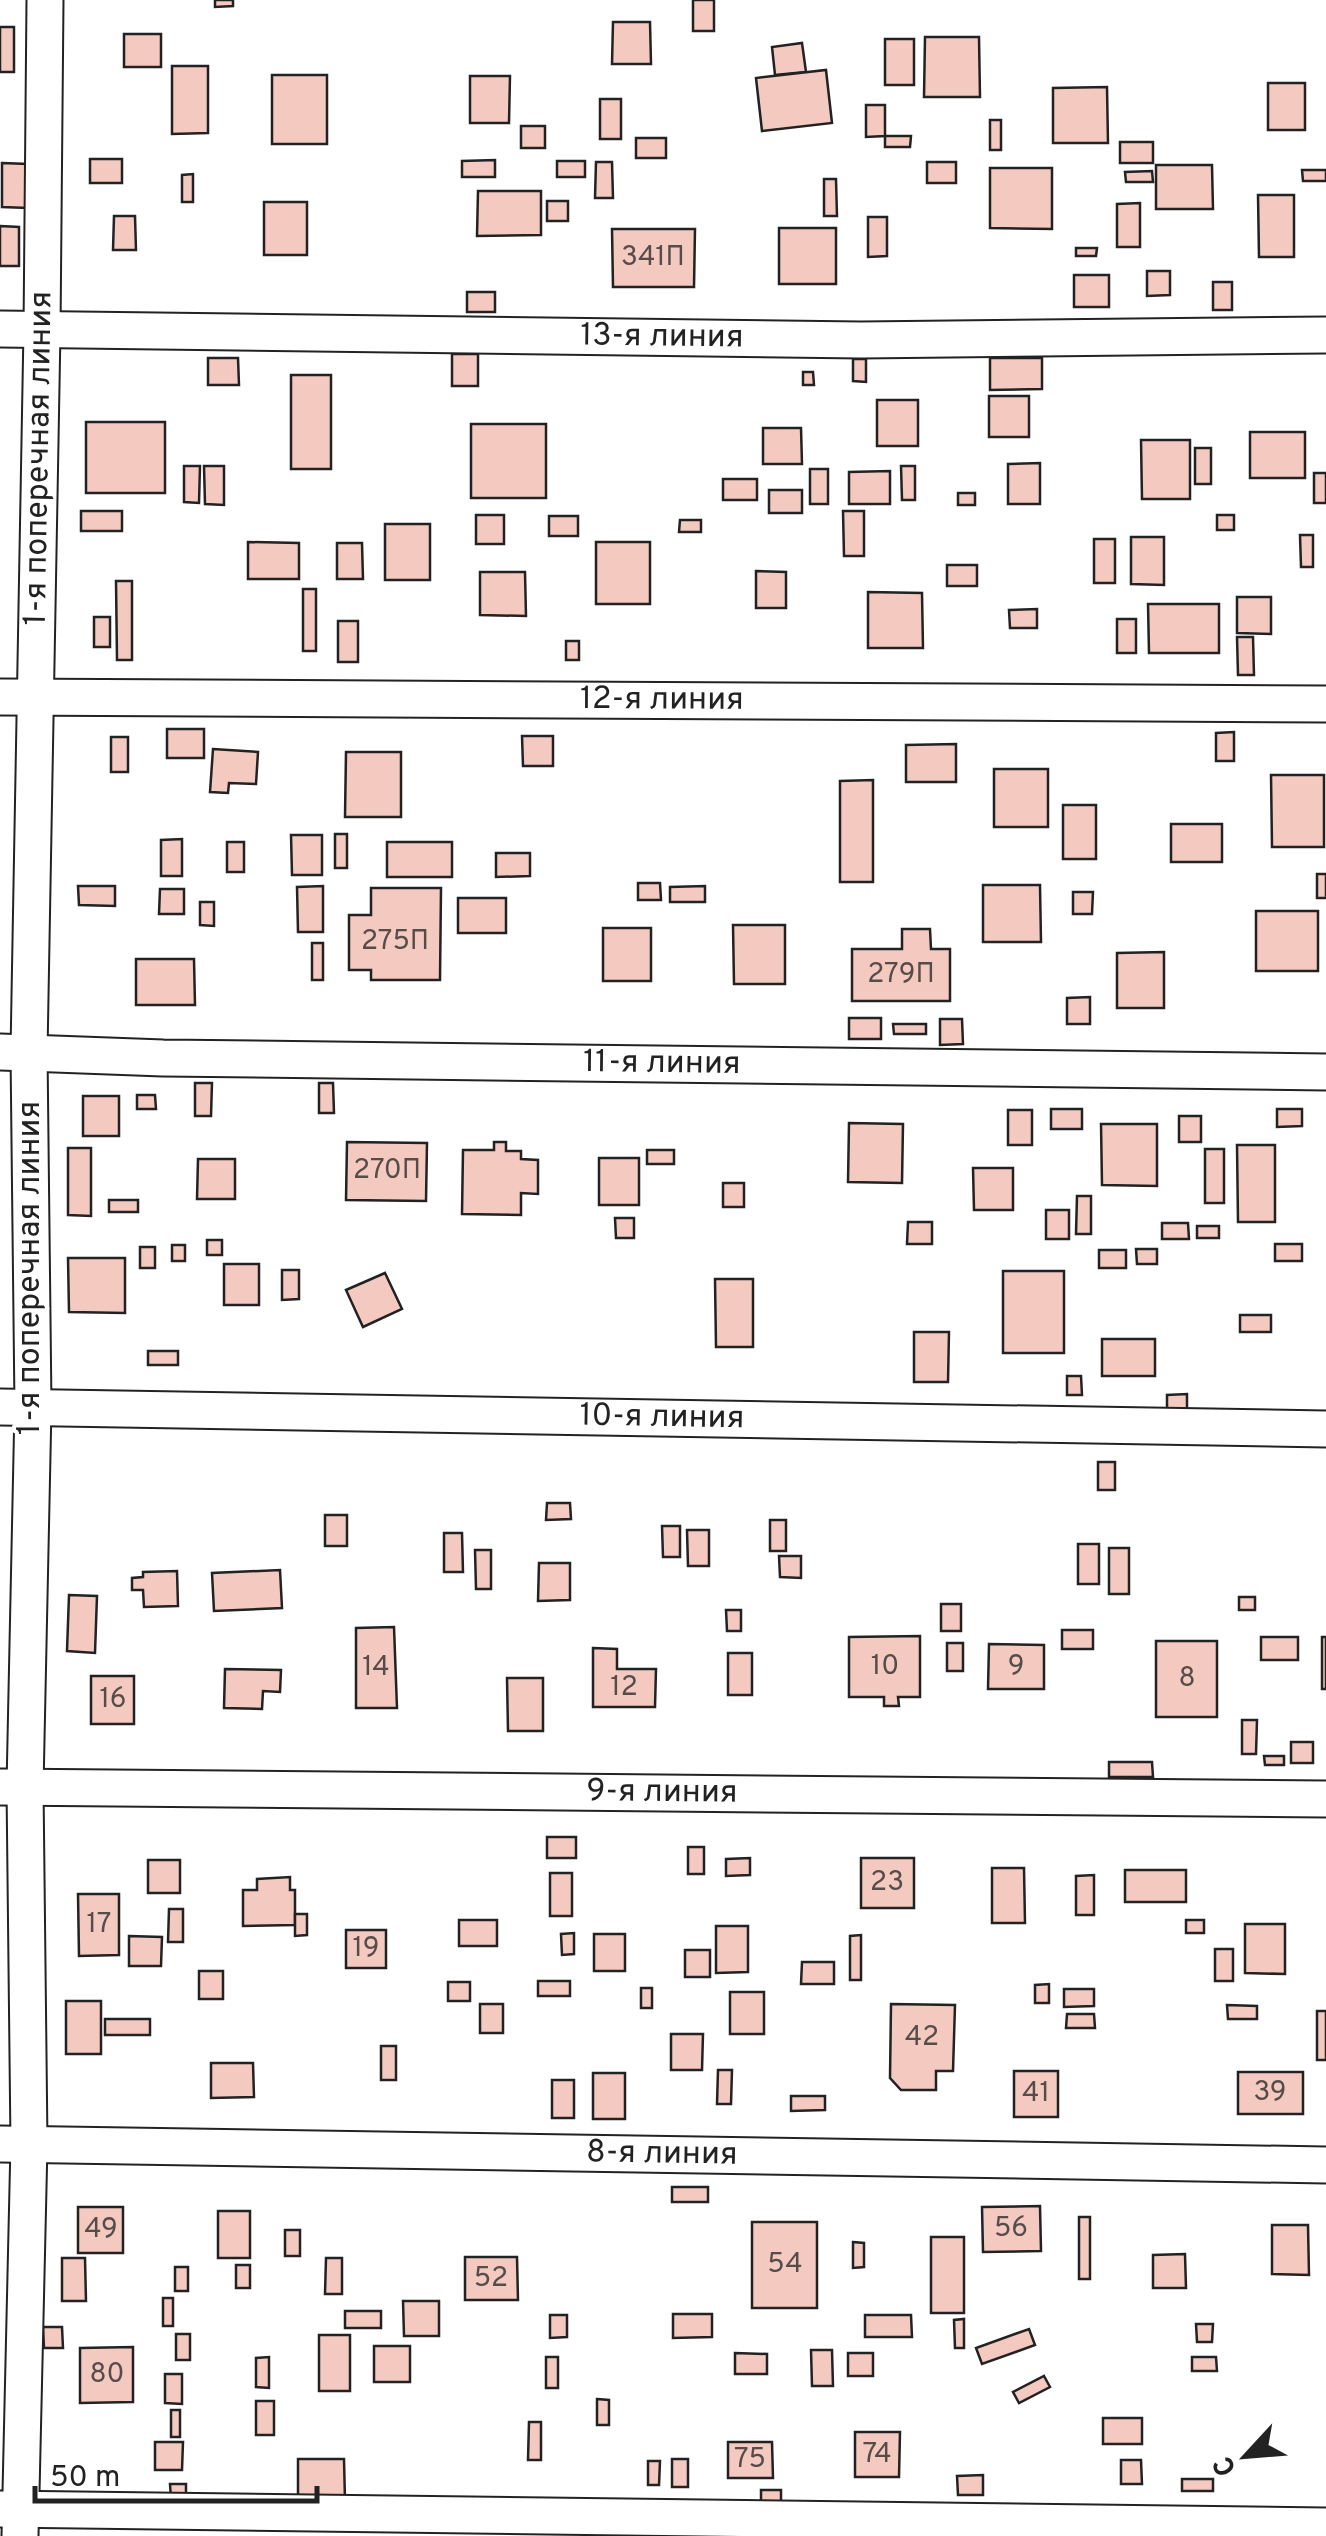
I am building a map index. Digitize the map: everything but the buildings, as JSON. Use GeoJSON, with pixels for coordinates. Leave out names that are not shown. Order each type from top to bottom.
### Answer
{"type":"FeatureCollection","features":[{"type":"Feature","properties":{"kind":"street","name":"1-я поперечная линия"},"geometry":{"type":"LineString","coordinates":[[13,2518],[17,697],[42,330],[44,0]]}},
{"type":"Feature","properties":{"kind":"street","name":"13-я линия"},"geometry":{"type":"LineString","coordinates":[[0,329],[861,340],[1326,335]]}},
{"type":"Feature","properties":{"kind":"street","name":"12-я линия"},"geometry":{"type":"LineString","coordinates":[[17,697],[1326,704]]}},
{"type":"Feature","properties":{"kind":"street","name":"11-я линия"},"geometry":{"type":"LineString","coordinates":[[15,1052],[163,1058],[1326,1072]]}},
{"type":"Feature","properties":{"kind":"street","name":"10-я линия"},"geometry":{"type":"LineString","coordinates":[[16,1407],[550,1419],[1326,1429]]}},
{"type":"Feature","properties":{"kind":"street","name":"9-я линия"},"geometry":{"type":"LineString","coordinates":[[12,1787],[1326,1799]]}},
{"type":"Feature","properties":{"kind":"street","name":"8-я линия"},"geometry":{"type":"LineString","coordinates":[[14,2144],[1326,2165]]}},
{"type":"Feature","properties":{"kind":"street"},"geometry":{"type":"LineString","coordinates":[[13,2518],[1326,2526]]}}]}
